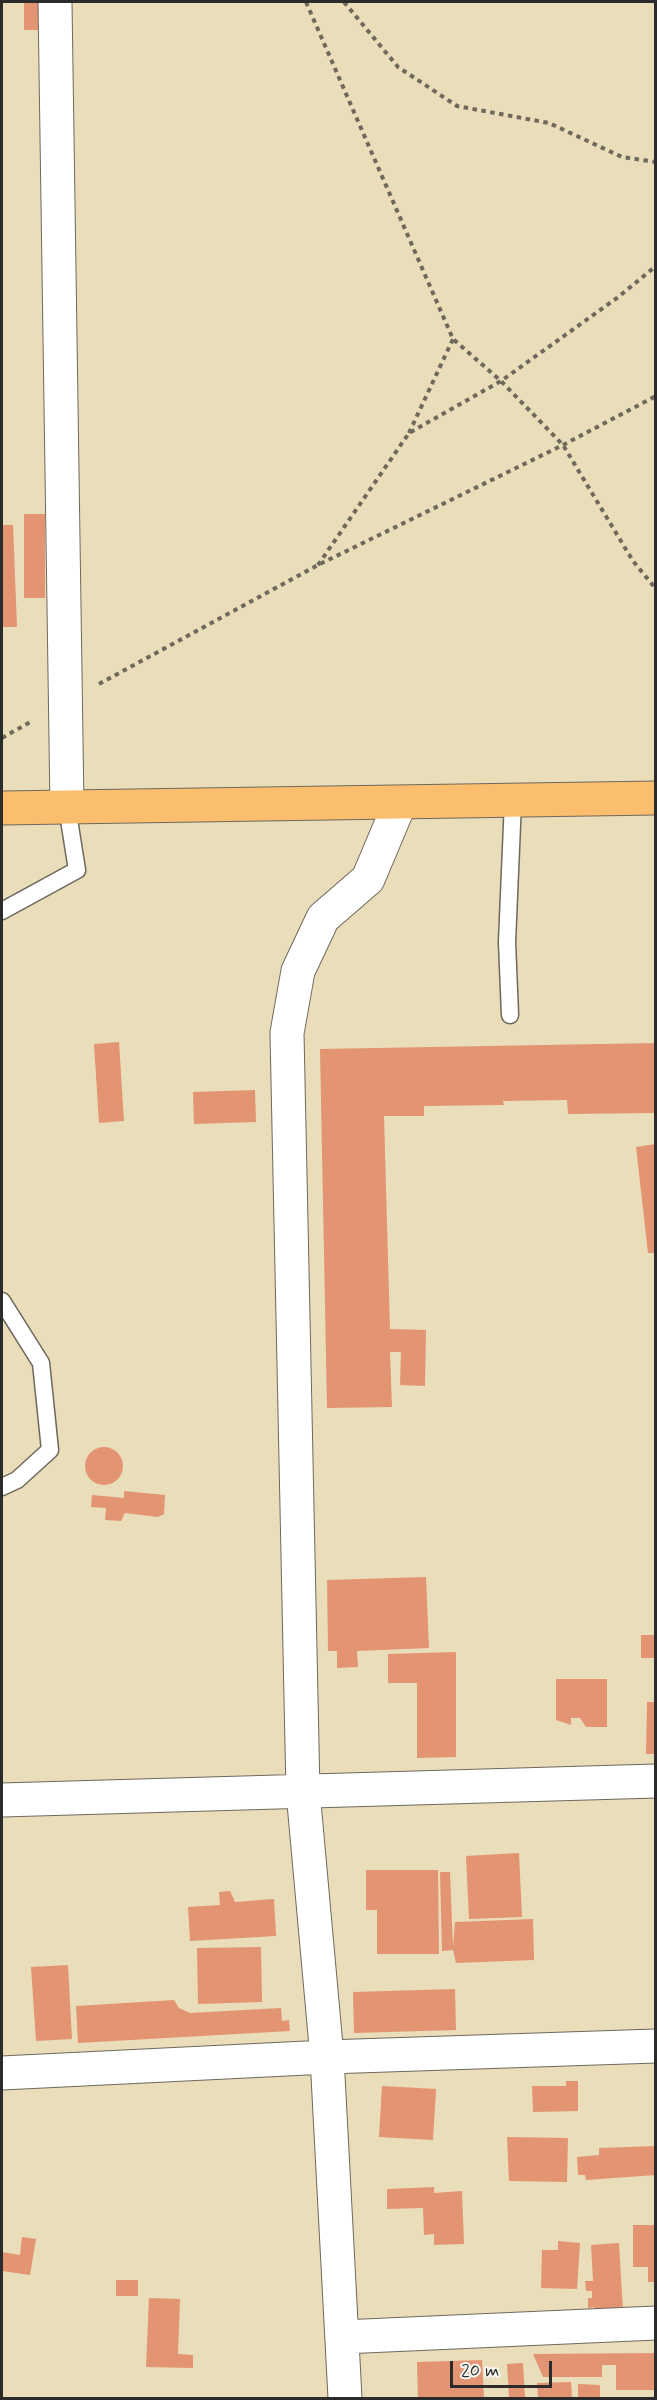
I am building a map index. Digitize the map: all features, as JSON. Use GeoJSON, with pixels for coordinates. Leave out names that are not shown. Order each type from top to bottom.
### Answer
{"type":"FeatureCollection","features":[{"type":"Feature","properties":{"kind":"main road"},"geometry":{"type":"LineString","coordinates":[[2,808],[656,798]]}},
{"type":"Feature","properties":{"kind":"street"},"geometry":{"type":"LineString","coordinates":[[55,2],[67,807]]}},
{"type":"Feature","properties":{"kind":"street"},"geometry":{"type":"LineString","coordinates":[[345,2398],[327,2057],[303,1792],[287,1033],[298,971],[323,918],[368,879],[400,803]]}},
{"type":"Feature","properties":{"kind":"street"},"geometry":{"type":"LineString","coordinates":[[2,1800],[656,1781]]}},
{"type":"Feature","properties":{"kind":"street"},"geometry":{"type":"LineString","coordinates":[[2,2073],[327,2057],[656,2046]]}},
{"type":"Feature","properties":{"kind":"street"},"geometry":{"type":"LineString","coordinates":[[342,2337],[656,2323]]}},
{"type":"Feature","properties":{"kind":"lane"},"geometry":{"type":"LineString","coordinates":[[510,1015],[507,942],[513,801]]}},
{"type":"Feature","properties":{"kind":"lane"},"geometry":{"type":"LineString","coordinates":[[2,911],[77,870],[67,807]]}},
{"type":"Feature","properties":{"kind":"lane"},"geometry":{"type":"LineString","coordinates":[[2,1301],[41,1363],[50,1450],[17,1480],[2,1486]]}},
{"type":"Feature","properties":{"kind":"path"},"geometry":{"type":"LineString","coordinates":[[306,2],[453,339],[501,381],[563,445],[633,561],[656,589]]}},
{"type":"Feature","properties":{"kind":"path"},"geometry":{"type":"LineString","coordinates":[[344,2],[398,67],[457,106],[549,123],[622,157],[656,162]]}},
{"type":"Feature","properties":{"kind":"path"},"geometry":{"type":"LineString","coordinates":[[409,433],[501,381],[617,298],[656,266]]}},
{"type":"Feature","properties":{"kind":"path"},"geometry":{"type":"LineString","coordinates":[[318,565],[409,433],[453,339]]}},
{"type":"Feature","properties":{"kind":"path"},"geometry":{"type":"LineString","coordinates":[[2,738],[318,565],[563,445],[656,396]]}},
{"type":"Feature","properties":{"kind":"building"},"geometry":{"type":"Polygon","coordinates":[[[24,3],[41,3],[41,30],[24,30],[24,3]]]}},
{"type":"Feature","properties":{"kind":"building"},"geometry":{"type":"Polygon","coordinates":[[[24,514],[45,514],[45,598],[24,598],[24,514]]]}},
{"type":"Feature","properties":{"kind":"building"},"geometry":{"type":"Polygon","coordinates":[[[2,525],[13,525],[17,627],[2,627],[2,525]]]}},
{"type":"Feature","properties":{"kind":"building"},"geometry":{"type":"Polygon","coordinates":[[[119,1042],[124,1121],[99,1123],[94,1044],[119,1042]]]}},
{"type":"Feature","properties":{"kind":"building"},"geometry":{"type":"Polygon","coordinates":[[[656,1043],[656,1113],[568,1114],[567,1100],[503,1101],[504,1105],[424,1106],[424,1116],[384,1116],[390,1329],[426,1330],[425,1386],[400,1385],[401,1352],[390,1352],[392,1407],[327,1408],[320,1049],[656,1043]]]}},
{"type":"Feature","properties":{"kind":"building"},"geometry":{"type":"Polygon","coordinates":[[[255,1090],[256,1122],[194,1124],[193,1092],[255,1090]]]}},
{"type":"Feature","properties":{"kind":"building"},"geometry":{"type":"Polygon","coordinates":[[[656,1144],[656,1253],[648,1253],[636,1147],[656,1144]]]}},
{"type":"Feature","properties":{"kind":"building"},"geometry":{"type":"Polygon","coordinates":[[[104,1447],[118,1452],[123,1466],[118,1480],[104,1485],[90,1480],[85,1466],[90,1452],[104,1447]]]}},
{"type":"Feature","properties":{"kind":"building"},"geometry":{"type":"Polygon","coordinates":[[[124,1491],[165,1495],[164,1514],[158,1517],[125,1513],[121,1521],[105,1520],[106,1508],[91,1507],[92,1495],[124,1498],[124,1491]]]}},
{"type":"Feature","properties":{"kind":"building"},"geometry":{"type":"Polygon","coordinates":[[[426,1577],[429,1648],[357,1651],[358,1667],[337,1668],[337,1651],[328,1651],[327,1580],[426,1577]]]}},
{"type":"Feature","properties":{"kind":"building"},"geometry":{"type":"Polygon","coordinates":[[[641,1635],[656,1635],[656,1658],[641,1658],[641,1635]]]}},
{"type":"Feature","properties":{"kind":"building"},"geometry":{"type":"Polygon","coordinates":[[[456,1652],[456,1757],[417,1758],[417,1683],[388,1683],[388,1654],[456,1652]]]}},
{"type":"Feature","properties":{"kind":"building"},"geometry":{"type":"Polygon","coordinates":[[[556,1679],[607,1679],[607,1727],[586,1727],[580,1718],[571,1718],[571,1725],[556,1720],[556,1679]]]}},
{"type":"Feature","properties":{"kind":"building"},"geometry":{"type":"Polygon","coordinates":[[[647,1702],[656,1702],[656,1754],[646,1754],[647,1702]]]}},
{"type":"Feature","properties":{"kind":"building"},"geometry":{"type":"Polygon","coordinates":[[[519,1853],[522,1917],[469,1919],[466,1856],[519,1853]]]}},
{"type":"Feature","properties":{"kind":"building"},"geometry":{"type":"Polygon","coordinates":[[[366,1870],[438,1870],[439,1954],[377,1954],[377,1910],[366,1910],[366,1870]]]}},
{"type":"Feature","properties":{"kind":"building"},"geometry":{"type":"Polygon","coordinates":[[[440,1872],[450,1872],[453,1947],[455,1922],[533,1919],[534,1960],[456,1963],[453,1950],[442,1951],[440,1872]]]}},
{"type":"Feature","properties":{"kind":"building"},"geometry":{"type":"Polygon","coordinates":[[[230,1891],[235,1902],[274,1899],[276,1936],[190,1941],[188,1907],[220,1905],[219,1892],[230,1891]]]}},
{"type":"Feature","properties":{"kind":"building"},"geometry":{"type":"Polygon","coordinates":[[[261,1947],[262,2002],[198,2004],[197,1948],[261,1947]]]}},
{"type":"Feature","properties":{"kind":"building"},"geometry":{"type":"Polygon","coordinates":[[[68,1965],[72,2039],[36,2041],[31,1967],[68,1965]]]}},
{"type":"Feature","properties":{"kind":"building"},"geometry":{"type":"Polygon","coordinates":[[[455,1989],[456,2030],[354,2033],[353,1992],[455,1989]]]}},
{"type":"Feature","properties":{"kind":"building"},"geometry":{"type":"Polygon","coordinates":[[[174,2000],[179,2008],[190,2013],[281,2008],[282,2021],[289,2020],[290,2031],[78,2043],[76,2006],[174,2000]]]}},
{"type":"Feature","properties":{"kind":"building"},"geometry":{"type":"Polygon","coordinates":[[[566,2081],[578,2081],[578,2111],[533,2112],[532,2086],[566,2086],[566,2081]]]}},
{"type":"Feature","properties":{"kind":"building"},"geometry":{"type":"Polygon","coordinates":[[[382,2086],[436,2089],[433,2140],[379,2137],[382,2086]]]}},
{"type":"Feature","properties":{"kind":"building"},"geometry":{"type":"Polygon","coordinates":[[[507,2137],[568,2138],[567,2182],[509,2181],[507,2137]]]}},
{"type":"Feature","properties":{"kind":"building"},"geometry":{"type":"Polygon","coordinates":[[[656,2146],[656,2175],[586,2180],[585,2175],[578,2175],[577,2157],[599,2155],[599,2148],[656,2146]]]}},
{"type":"Feature","properties":{"kind":"building"},"geometry":{"type":"Polygon","coordinates":[[[434,2187],[434,2193],[462,2191],[464,2244],[434,2245],[434,2234],[424,2235],[423,2208],[387,2209],[387,2189],[434,2187]]]}},
{"type":"Feature","properties":{"kind":"building"},"geometry":{"type":"Polygon","coordinates":[[[633,2225],[656,2225],[656,2282],[648,2282],[648,2267],[633,2267],[633,2225]]]}},
{"type":"Feature","properties":{"kind":"building"},"geometry":{"type":"Polygon","coordinates":[[[22,2237],[36,2239],[30,2275],[2,2271],[2,2252],[20,2255],[22,2237]]]}},
{"type":"Feature","properties":{"kind":"building"},"geometry":{"type":"Polygon","coordinates":[[[558,2241],[580,2243],[577,2289],[541,2288],[542,2250],[558,2250],[558,2241]]]}},
{"type":"Feature","properties":{"kind":"building"},"geometry":{"type":"Polygon","coordinates":[[[619,2243],[623,2311],[595,2313],[594,2307],[588,2308],[588,2298],[592,2298],[592,2291],[586,2291],[585,2281],[593,2281],[591,2245],[619,2243]]]}},
{"type":"Feature","properties":{"kind":"building"},"geometry":{"type":"Polygon","coordinates":[[[116,2280],[138,2280],[138,2296],[116,2296],[116,2280]]]}},
{"type":"Feature","properties":{"kind":"building"},"geometry":{"type":"Polygon","coordinates":[[[149,2298],[180,2299],[178,2354],[193,2355],[193,2368],[146,2367],[149,2298]]]}},
{"type":"Feature","properties":{"kind":"building"},"geometry":{"type":"Polygon","coordinates":[[[656,2353],[656,2390],[616,2390],[616,2365],[602,2365],[602,2377],[543,2377],[533,2354],[656,2353]]]}},
{"type":"Feature","properties":{"kind":"building"},"geometry":{"type":"Polygon","coordinates":[[[482,2360],[484,2398],[418,2398],[417,2362],[482,2360]]]}},
{"type":"Feature","properties":{"kind":"building"},"geometry":{"type":"Polygon","coordinates":[[[523,2363],[525,2398],[509,2398],[507,2364],[523,2363]]]}},
{"type":"Feature","properties":{"kind":"building"},"geometry":{"type":"Polygon","coordinates":[[[571,2382],[572,2398],[538,2398],[537,2383],[571,2382]]]}},
{"type":"Feature","properties":{"kind":"building"},"geometry":{"type":"Polygon","coordinates":[[[578,2384],[600,2385],[600,2398],[578,2398],[578,2384]]]}}]}
